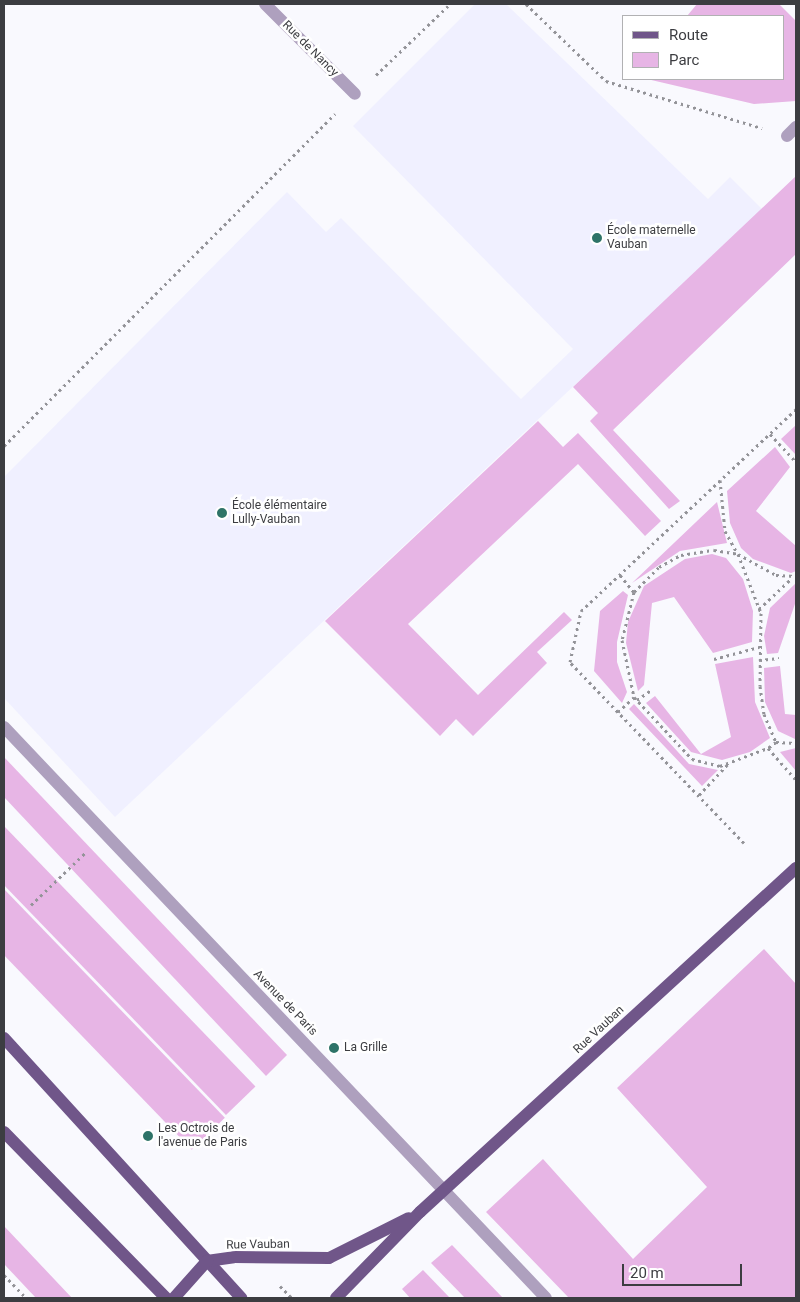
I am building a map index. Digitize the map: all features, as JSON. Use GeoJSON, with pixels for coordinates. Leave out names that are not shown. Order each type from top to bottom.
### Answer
{"type":"FeatureCollection","features":[{"type":"Feature","properties":{"kind":"main road","name":"Rue Vauban"},"geometry":{"type":"LineString","coordinates":[[336,1298],[420,1212],[796,868]]}},
{"type":"Feature","properties":{"kind":"main road"},"geometry":{"type":"LineString","coordinates":[[4,1038],[241,1298]]}},
{"type":"Feature","properties":{"kind":"main road"},"geometry":{"type":"LineString","coordinates":[[4,1132],[166,1298]]}},
{"type":"Feature","properties":{"kind":"main road","name":"Rue Vauban"},"geometry":{"type":"LineString","coordinates":[[207,1262],[234,1257],[329,1258],[420,1212]]}},
{"type":"Feature","properties":{"kind":"main road"},"geometry":{"type":"LineString","coordinates":[[174,1298],[207,1262]]}},
{"type":"Feature","properties":{"kind":"street","name":"Rue de Nancy"},"geometry":{"type":"LineString","coordinates":[[265,4],[355,94]]}},
{"type":"Feature","properties":{"kind":"street","name":"Avenue de Paris"},"geometry":{"type":"LineString","coordinates":[[4,727],[546,1298]]}},
{"type":"Feature","properties":{"kind":"path"},"geometry":{"type":"LineString","coordinates":[[378,73],[450,4]]}},
{"type":"Feature","properties":{"kind":"path"},"geometry":{"type":"LineString","coordinates":[[526,4],[606,81],[792,131]]}},
{"type":"Feature","properties":{"kind":"path"},"geometry":{"type":"LineString","coordinates":[[4,446],[331,118]]}},
{"type":"Feature","properties":{"kind":"path"},"geometry":{"type":"LineString","coordinates":[[744,843],[570,662],[581,611],[796,409]]}},
{"type":"Feature","properties":{"kind":"path"},"geometry":{"type":"LineString","coordinates":[[770,434],[795,461]]}},
{"type":"Feature","properties":{"kind":"path"},"geometry":{"type":"LineString","coordinates":[[720,480],[725,532],[738,554],[759,609],[759,660],[764,714],[776,742]]}},
{"type":"Feature","properties":{"kind":"path"},"geometry":{"type":"LineString","coordinates":[[794,577],[754,566],[738,554],[714,550],[681,555],[659,567],[634,592],[622,640],[635,699],[692,759],[720,766],[768,748],[776,742],[796,742]]}},
{"type":"Feature","properties":{"kind":"path"},"geometry":{"type":"LineString","coordinates":[[620,575],[634,592]]}},
{"type":"Feature","properties":{"kind":"path"},"geometry":{"type":"LineString","coordinates":[[759,609],[794,577]]}},
{"type":"Feature","properties":{"kind":"path"},"geometry":{"type":"LineString","coordinates":[[714,659],[759,647]]}},
{"type":"Feature","properties":{"kind":"path"},"geometry":{"type":"LineString","coordinates":[[759,660],[779,658]]}},
{"type":"Feature","properties":{"kind":"path"},"geometry":{"type":"LineString","coordinates":[[618,712],[635,699],[650,691]]}},
{"type":"Feature","properties":{"kind":"path"},"geometry":{"type":"LineString","coordinates":[[768,748],[796,780]]}},
{"type":"Feature","properties":{"kind":"path"},"geometry":{"type":"LineString","coordinates":[[698,795],[728,764]]}},
{"type":"Feature","properties":{"kind":"path"},"geometry":{"type":"LineString","coordinates":[[31,905],[83,855]]}},
{"type":"Feature","properties":{"kind":"path"},"geometry":{"type":"LineString","coordinates":[[4,1275],[26,1298]]}},
{"type":"Feature","properties":{"kind":"shaded area","name":"École élémentaire Lully-Vauban"},"geometry":{"type":"Polygon","coordinates":[[[475,4],[506,4],[708,199],[730,177],[762,209],[115,817],[4,698],[4,477],[287,192],[326,232],[341,218],[521,399],[573,349],[353,126],[475,4]]]}},
{"type":"Feature","properties":{"kind":"green space"},"geometry":{"type":"Polygon","coordinates":[[[697,4],[779,4],[796,21],[796,101],[754,104],[651,80],[785,80],[785,15],[688,15],[697,4]]]}},
{"type":"Feature","properties":{"kind":"green space"},"geometry":{"type":"Polygon","coordinates":[[[796,176],[796,254],[613,430],[680,501],[669,509],[590,421],[598,413],[573,387],[796,176]]]}},
{"type":"Feature","properties":{"kind":"green space"},"geometry":{"type":"Polygon","coordinates":[[[538,421],[563,447],[578,433],[661,521],[645,536],[578,464],[408,624],[478,695],[564,612],[572,620],[537,652],[547,663],[473,736],[456,719],[440,736],[325,621],[538,421]]]}},
{"type":"Feature","properties":{"kind":"green space"},"geometry":{"type":"Polygon","coordinates":[[[796,425],[796,455],[781,439],[796,425]]]}},
{"type":"Feature","properties":{"kind":"green space"},"geometry":{"type":"Polygon","coordinates":[[[775,447],[790,467],[756,511],[796,546],[796,571],[791,573],[753,559],[741,548],[730,523],[727,491],[775,447]]]}},
{"type":"Feature","properties":{"kind":"green space"},"geometry":{"type":"Polygon","coordinates":[[[717,502],[727,543],[680,551],[632,583],[717,502]]]}},
{"type":"Feature","properties":{"kind":"green space"},"geometry":{"type":"Polygon","coordinates":[[[712,554],[726,558],[743,579],[753,611],[752,642],[713,653],[674,597],[652,603],[644,685],[638,691],[626,643],[628,622],[644,586],[685,559],[712,554]]]}},
{"type":"Feature","properties":{"kind":"green space"},"geometry":{"type":"Polygon","coordinates":[[[796,583],[796,601],[778,653],[767,654],[764,636],[770,608],[796,583]]]}},
{"type":"Feature","properties":{"kind":"green space"},"geometry":{"type":"Polygon","coordinates":[[[623,591],[628,595],[617,642],[617,662],[627,692],[622,703],[594,671],[600,611],[623,591]]]}},
{"type":"Feature","properties":{"kind":"green space"},"geometry":{"type":"Polygon","coordinates":[[[753,657],[755,702],[770,738],[750,752],[722,760],[691,752],[646,703],[655,696],[701,754],[731,737],[715,664],[753,657]]]}},
{"type":"Feature","properties":{"kind":"green space"},"geometry":{"type":"Polygon","coordinates":[[[780,666],[785,714],[796,715],[795,739],[778,731],[765,702],[764,668],[780,666]]]}},
{"type":"Feature","properties":{"kind":"green space"},"geometry":{"type":"Polygon","coordinates":[[[634,704],[689,764],[718,770],[702,786],[629,709],[634,704]]]}},
{"type":"Feature","properties":{"kind":"green space"},"geometry":{"type":"Polygon","coordinates":[[[796,748],[796,771],[780,752],[796,748]]]}},
{"type":"Feature","properties":{"kind":"green space"},"geometry":{"type":"Polygon","coordinates":[[[4,757],[287,1055],[266,1076],[4,797],[4,757]]]}},
{"type":"Feature","properties":{"kind":"green space"},"geometry":{"type":"Polygon","coordinates":[[[4,826],[255,1086],[226,1115],[4,885],[4,826]]]}},
{"type":"Feature","properties":{"kind":"green space"},"geometry":{"type":"Polygon","coordinates":[[[4,889],[225,1118],[192,1150],[4,955],[4,889]]]}},
{"type":"Feature","properties":{"kind":"green space"},"geometry":{"type":"Polygon","coordinates":[[[764,949],[796,984],[796,1298],[569,1298],[486,1212],[543,1159],[633,1259],[707,1187],[617,1088],[764,949]]]}},
{"type":"Feature","properties":{"kind":"green space"},"geometry":{"type":"Polygon","coordinates":[[[4,1226],[72,1298],[36,1298],[4,1264],[4,1226]]]}},
{"type":"Feature","properties":{"kind":"green space"},"geometry":{"type":"Polygon","coordinates":[[[452,1245],[503,1298],[465,1298],[431,1263],[452,1245]]]}},
{"type":"Feature","properties":{"kind":"green space"},"geometry":{"type":"Polygon","coordinates":[[[423,1270],[450,1298],[410,1298],[402,1289],[423,1270]]]}},
{"type":"Feature","properties":{"kind":"place","name":"École maternelle Vauban"},"geometry":{"type":"Point","coordinates":[597,238]}},
{"type":"Feature","properties":{"kind":"place","name":"École élémentaire Lully-Vauban"},"geometry":{"type":"Point","coordinates":[222,513]}},
{"type":"Feature","properties":{"kind":"place","name":"La Grille"},"geometry":{"type":"Point","coordinates":[334,1048]}},
{"type":"Feature","properties":{"kind":"place","name":"Les Octrois de l'avenue de Paris"},"geometry":{"type":"Point","coordinates":[148,1136]}}]}
